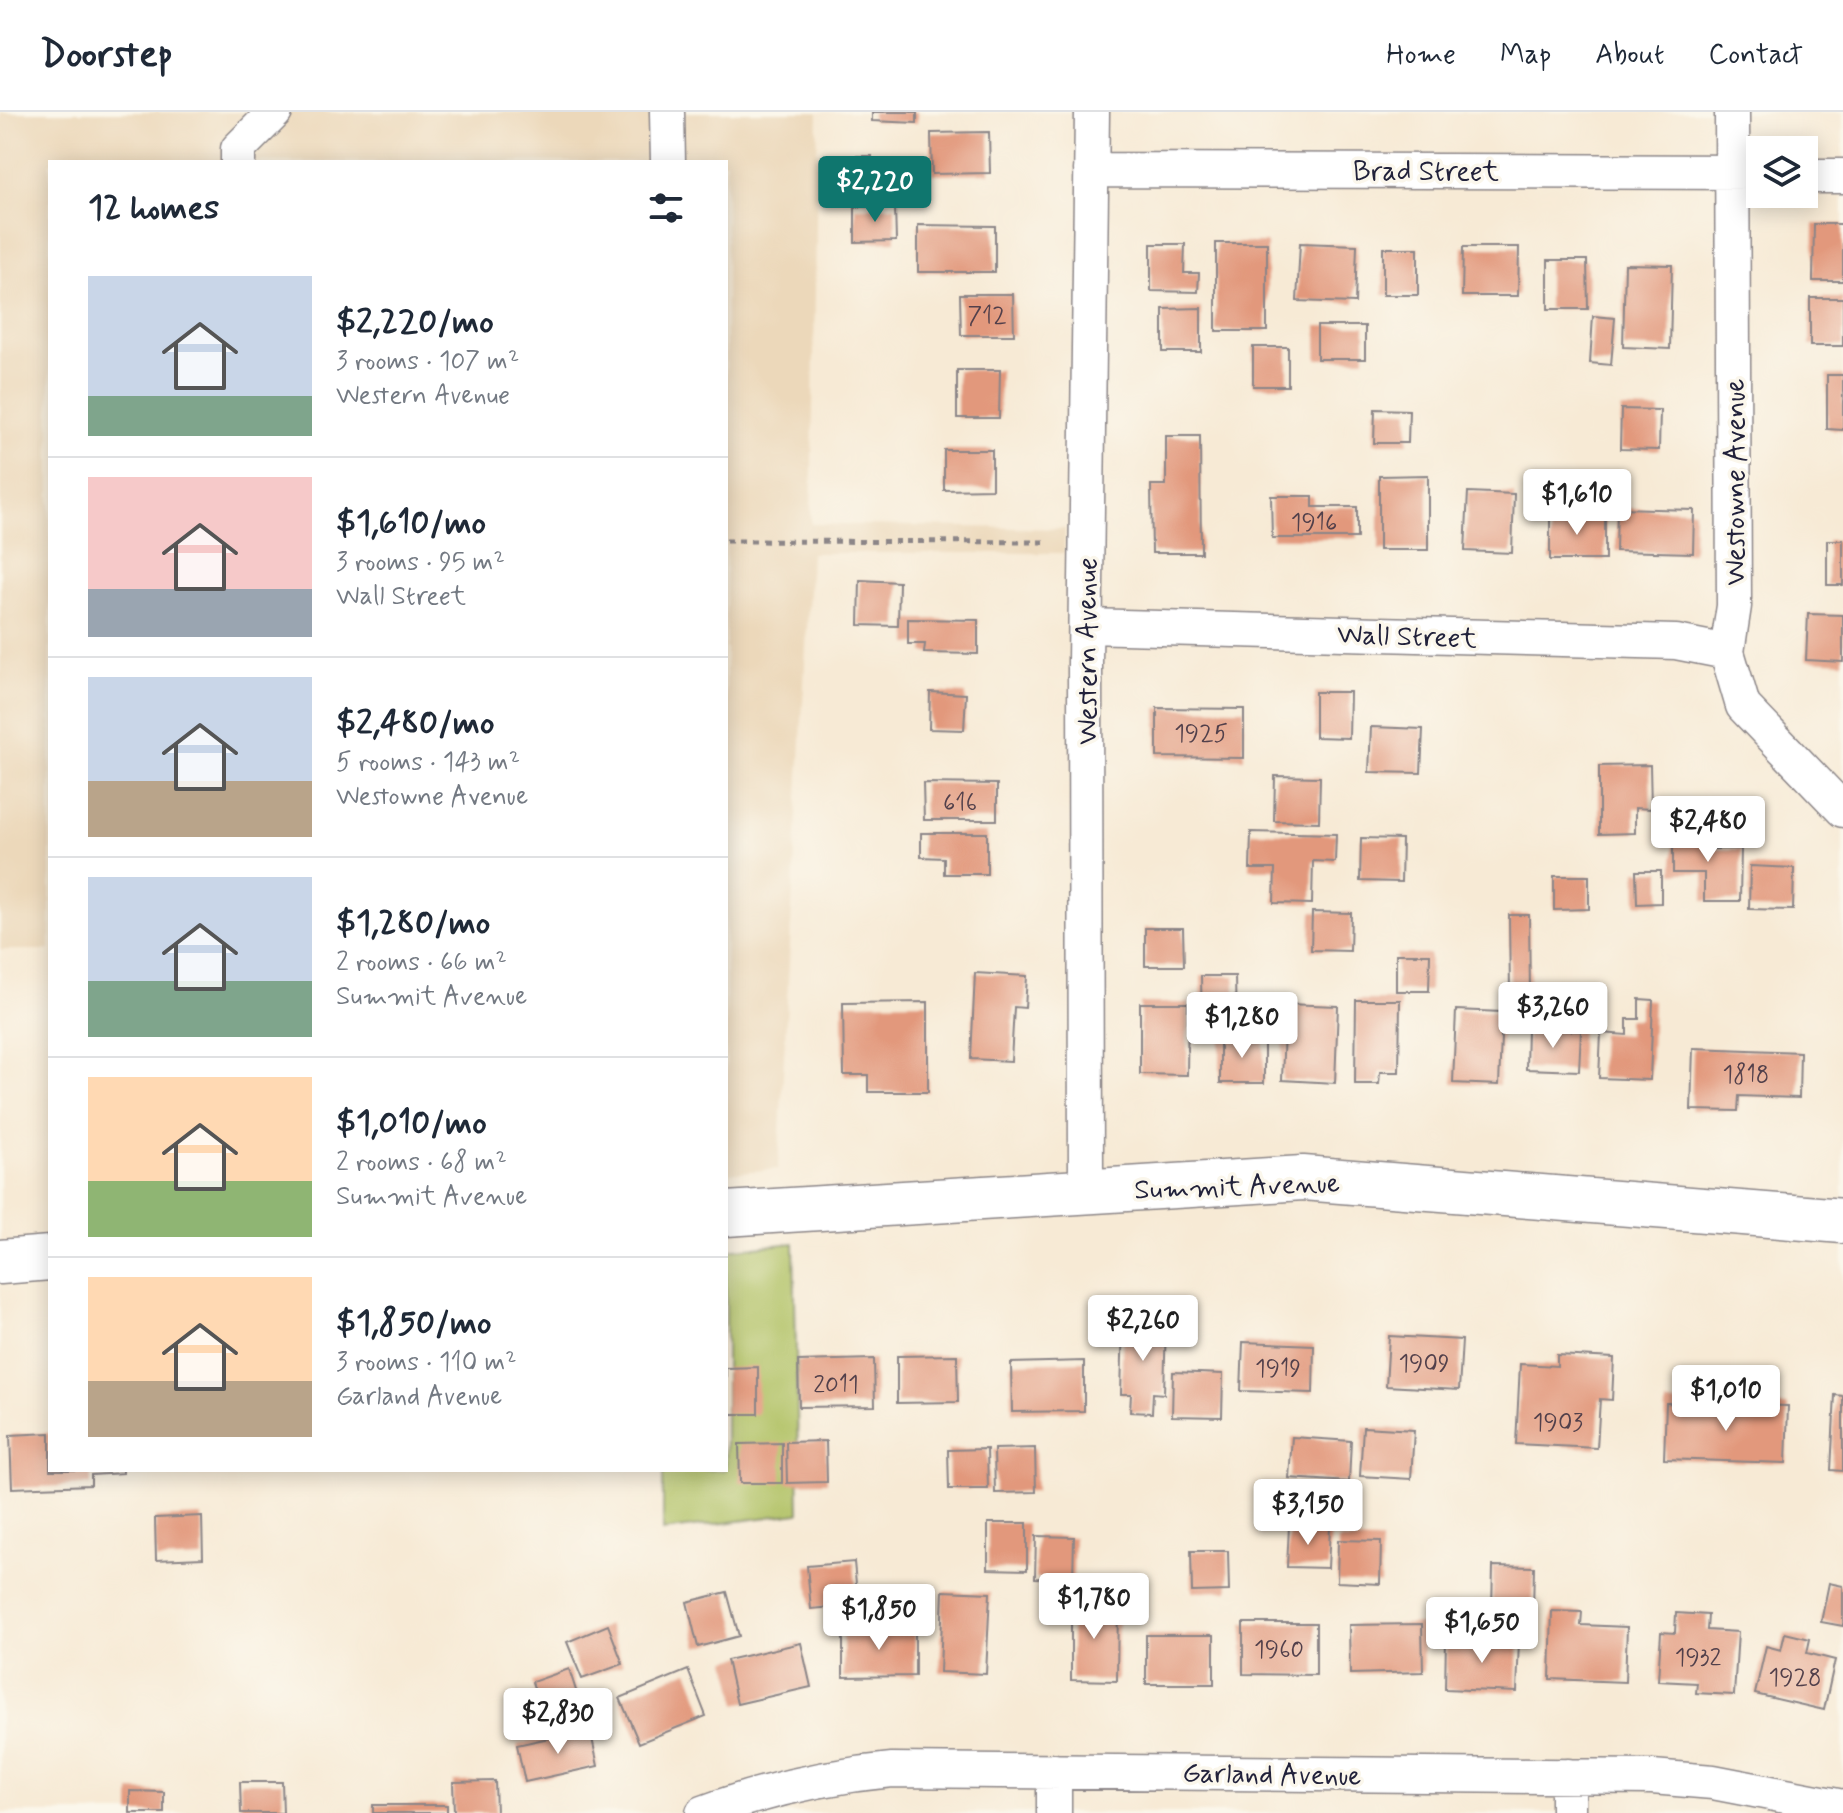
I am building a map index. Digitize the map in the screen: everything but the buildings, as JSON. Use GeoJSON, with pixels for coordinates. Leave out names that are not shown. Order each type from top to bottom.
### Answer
{"type":"FeatureCollection","features":[{"type":"Feature","properties":{"kind":"main road","name":"Summit Avenue"},"geometry":{"type":"LineString","coordinates":[[728,1214],[1303,1178],[1843,1221]]}},
{"type":"Feature","properties":{"kind":"main road"},"geometry":{"type":"LineString","coordinates":[[0,1262],[48,1258]]}},
{"type":"Feature","properties":{"kind":"street"},"geometry":{"type":"LineString","coordinates":[[238,160],[238,149],[275,112]]}},
{"type":"Feature","properties":{"kind":"street"},"geometry":{"type":"LineString","coordinates":[[667,112],[668,160]]}},
{"type":"Feature","properties":{"kind":"street","name":"Western Avenue"},"geometry":{"type":"LineString","coordinates":[[1086,1190],[1086,626],[1092,112]]}},
{"type":"Feature","properties":{"kind":"street","name":"Westowne Avenue"},"geometry":{"type":"LineString","coordinates":[[1732,112],[1746,171],[1734,606],[1727,652],[1743,706],[1843,810]]}},
{"type":"Feature","properties":{"kind":"street","name":"Brad Street"},"geometry":{"type":"LineString","coordinates":[[1091,170],[1746,171]]}},
{"type":"Feature","properties":{"kind":"street"},"geometry":{"type":"LineString","coordinates":[[1818,176],[1843,176]]}},
{"type":"Feature","properties":{"kind":"street","name":"Wall Street"},"geometry":{"type":"LineString","coordinates":[[1086,626],[1676,642],[1727,652]]}},
{"type":"Feature","properties":{"kind":"street","name":"Garland Avenue"},"geometry":{"type":"LineString","coordinates":[[703,1813],[758,1793],[842,1774],[892,1770],[1568,1776],[1713,1782],[1843,1807]]}},
{"type":"Feature","properties":{"kind":"street"},"geometry":{"type":"LineString","coordinates":[[1054,1771],[1054,1813]]}},
{"type":"Feature","properties":{"kind":"street"},"geometry":{"type":"LineString","coordinates":[[1568,1776],[1568,1813]]}},
{"type":"Feature","properties":{"kind":"path"},"geometry":{"type":"LineString","coordinates":[[728,541],[1049,542]]}},
{"type":"Feature","properties":{"kind":"shaded area"},"geometry":{"type":"Polygon","coordinates":[[[0,112],[818,112],[811,524],[1065,529],[1064,553],[811,553],[778,1169],[728,1173],[728,160],[48,160],[48,950],[0,950],[0,112]]]}},
{"type":"Feature","properties":{"kind":"green space"},"geometry":{"type":"Polygon","coordinates":[[[794,1243],[799,1513],[663,1531],[663,1472],[728,1472],[728,1250],[794,1243]]]}}]}
